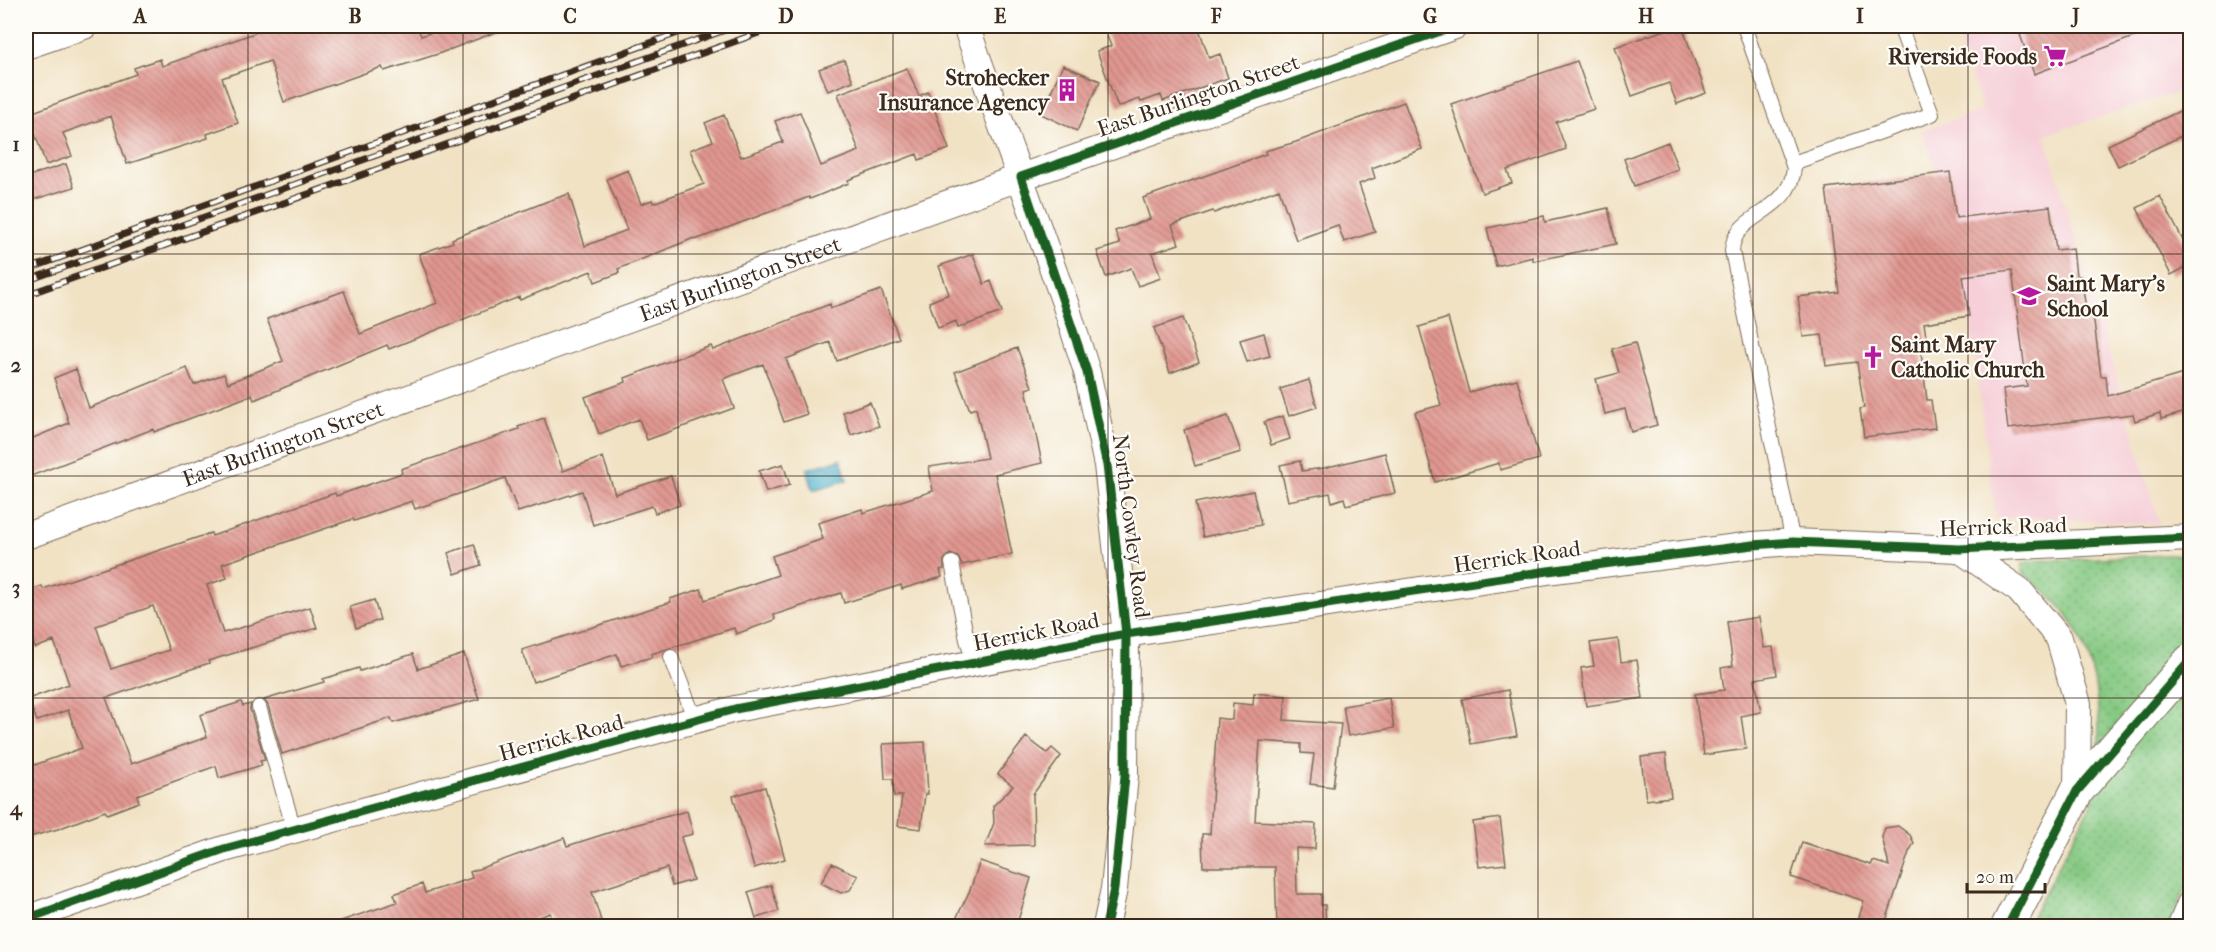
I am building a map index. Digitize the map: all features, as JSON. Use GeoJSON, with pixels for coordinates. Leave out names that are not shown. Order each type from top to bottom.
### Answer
{"type":"FeatureCollection","features":[{"type":"Feature","properties":{"kind":"street"},"geometry":{"type":"LineString","coordinates":[[26,46],[84,26]]}},
{"type":"Feature","properties":{"kind":"street","name":"North Cowley Road"},"geometry":{"type":"LineString","coordinates":[[966,26],[1065,303],[1087,372],[1107,465],[1126,634],[1125,776],[1114,889],[1106,927]]}},
{"type":"Feature","properties":{"kind":"street","name":"East Burlington Street"},"geometry":{"type":"LineString","coordinates":[[26,536],[1021,177],[1455,26]]}},
{"type":"Feature","properties":{"kind":"street","name":"Herrick Road"},"geometry":{"type":"LineString","coordinates":[[26,919],[224,849],[735,709],[1126,634],[1548,570],[1753,545],[1792,542],[1959,549],[2190,538]]}},
{"type":"Feature","properties":{"kind":"street"},"geometry":{"type":"LineString","coordinates":[[1959,549],[2019,590],[2060,638],[2078,704],[2077,791]]}},
{"type":"Feature","properties":{"kind":"street"},"geometry":{"type":"LineString","coordinates":[[2008,927],[2077,791],[2190,661]]}},
{"type":"Feature","properties":{"kind":"street"},"geometry":{"type":"LineString","coordinates":[[2181,927],[2190,904]]}},
{"type":"Feature","properties":{"kind":"lane"},"geometry":{"type":"LineString","coordinates":[[1744,26],[1793,163],[1793,178],[1785,194],[1772,207],[1739,230],[1732,244],[1792,542]]}},
{"type":"Feature","properties":{"kind":"lane"},"geometry":{"type":"LineString","coordinates":[[1793,163],[1932,114],[1900,26]]}},
{"type":"Feature","properties":{"kind":"lane"},"geometry":{"type":"LineString","coordinates":[[952,563],[967,640],[974,663]]}},
{"type":"Feature","properties":{"kind":"lane"},"geometry":{"type":"LineString","coordinates":[[671,657],[695,720]]}},
{"type":"Feature","properties":{"kind":"lane"},"geometry":{"type":"LineString","coordinates":[[258,708],[294,830]]}},
{"type":"Feature","properties":{"kind":"shaded area","name":"Saint Mary's School"},"geometry":{"type":"Polygon","coordinates":[[[1954,26],[2190,26],[2190,88],[2045,135],[2160,525],[2043,518],[1996,518],[1958,236],[1921,131],[1983,110],[1954,26]]]}},
{"type":"Feature","properties":{"kind":"green space"},"geometry":{"type":"Polygon","coordinates":[[[2190,554],[2190,878],[2169,926],[2027,926],[2092,802],[2099,729],[2094,679],[2078,633],[2055,602],[2022,572],[2022,564],[2031,561],[2190,554]]]}},
{"type":"Feature","properties":{"kind":"water"},"geometry":{"type":"Polygon","coordinates":[[[841,459],[847,480],[813,490],[807,469],[841,459]]]}},
{"type":"Feature","properties":{"kind":"building"},"geometry":{"type":"Polygon","coordinates":[[[258,26],[417,26],[421,36],[450,26],[504,26],[504,29],[438,54],[384,71],[382,67],[284,102],[270,61],[222,78],[238,123],[207,134],[208,138],[127,164],[111,116],[63,133],[72,156],[46,165],[28,114],[136,74],[134,68],[160,59],[162,66],[260,31],[258,26]]]}},
{"type":"Feature","properties":{"kind":"building"},"geometry":{"type":"Polygon","coordinates":[[[1103,26],[1198,26],[1209,58],[1220,54],[1228,78],[1163,101],[1161,95],[1141,102],[1139,99],[1118,107],[1097,51],[1111,46],[1103,26]]]}},
{"type":"Feature","properties":{"kind":"building"},"geometry":{"type":"Polygon","coordinates":[[[1682,26],[1706,93],[1677,104],[1669,83],[1632,96],[1615,47],[1682,26]]]}},
{"type":"Feature","properties":{"kind":"building","name":"Riverside Foods"},"geometry":{"type":"Polygon","coordinates":[[[2017,26],[2158,26],[2158,28],[2034,74],[2017,26]]]}},
{"type":"Feature","properties":{"kind":"building"},"geometry":{"type":"Polygon","coordinates":[[[844,60],[853,81],[828,91],[819,69],[844,60]]]}},
{"type":"Feature","properties":{"kind":"building"},"geometry":{"type":"Polygon","coordinates":[[[1577,61],[1594,109],[1556,122],[1566,149],[1507,170],[1512,183],[1482,193],[1451,104],[1577,61]]]}},
{"type":"Feature","properties":{"kind":"building","name":"Strohecker Insurance Agency"},"geometry":{"type":"Polygon","coordinates":[[[1063,65],[1100,81],[1077,131],[1041,114],[1063,65]]]}},
{"type":"Feature","properties":{"kind":"building"},"geometry":{"type":"Polygon","coordinates":[[[907,68],[919,96],[928,92],[949,149],[919,160],[917,154],[848,180],[849,183],[810,199],[809,197],[695,240],[694,238],[618,269],[619,273],[595,282],[591,271],[389,349],[387,345],[254,400],[252,395],[154,432],[153,429],[26,478],[26,441],[69,423],[54,378],[76,369],[89,408],[187,368],[194,385],[224,374],[228,383],[283,361],[267,319],[344,291],[360,334],[437,303],[419,254],[453,242],[452,239],[548,201],[569,194],[585,246],[627,230],[607,179],[628,170],[641,204],[652,200],[653,203],[704,184],[690,150],[713,141],[705,123],[724,115],[741,157],[783,142],[775,121],[800,112],[821,166],[859,151],[838,94],[907,68]]]}},
{"type":"Feature","properties":{"kind":"building"},"geometry":{"type":"Polygon","coordinates":[[[1404,102],[1422,149],[1372,168],[1375,178],[1359,184],[1375,232],[1344,242],[1338,225],[1296,240],[1279,189],[1214,213],[1213,211],[1172,225],[1179,244],[1152,253],[1161,278],[1138,286],[1131,268],[1106,277],[1097,251],[1120,244],[1115,231],[1150,219],[1143,198],[1266,154],[1265,151],[1296,142],[1404,102]]]}},
{"type":"Feature","properties":{"kind":"building"},"geometry":{"type":"Polygon","coordinates":[[[2190,106],[2190,132],[2118,166],[2108,145],[2190,106]]]}},
{"type":"Feature","properties":{"kind":"building"},"geometry":{"type":"Polygon","coordinates":[[[1668,142],[1678,169],[1634,186],[1624,159],[1668,142]]]}},
{"type":"Feature","properties":{"kind":"building"},"geometry":{"type":"Polygon","coordinates":[[[66,164],[74,187],[26,202],[26,177],[66,164]]]}},
{"type":"Feature","properties":{"kind":"building"},"geometry":{"type":"Polygon","coordinates":[[[1950,172],[1956,218],[2050,206],[2056,250],[2073,248],[2076,276],[2081,276],[2087,315],[2093,314],[2101,376],[2106,376],[2108,396],[2190,372],[2190,411],[2161,419],[2160,413],[2135,421],[2133,414],[2008,429],[2003,389],[2027,386],[2012,270],[1963,276],[1969,316],[1924,323],[1928,351],[1921,352],[1927,400],[1931,400],[1935,428],[1864,437],[1860,409],[1864,408],[1857,362],[1826,366],[1822,335],[1803,337],[1798,297],[1839,292],[1826,188],[1950,172]]]}},
{"type":"Feature","properties":{"kind":"building"},"geometry":{"type":"Polygon","coordinates":[[[2160,196],[2190,254],[2190,265],[2171,275],[2137,208],[2160,196]]]}},
{"type":"Feature","properties":{"kind":"building"},"geometry":{"type":"Polygon","coordinates":[[[1608,208],[1616,244],[1533,261],[1533,257],[1496,266],[1487,228],[1544,216],[1545,222],[1608,208]]]}},
{"type":"Feature","properties":{"kind":"building"},"geometry":{"type":"Polygon","coordinates":[[[973,254],[984,284],[991,281],[1002,312],[958,328],[956,321],[938,328],[929,302],[949,294],[939,266],[973,254]]]}},
{"type":"Feature","properties":{"kind":"building"},"geometry":{"type":"Polygon","coordinates":[[[881,290],[899,338],[837,361],[830,342],[786,359],[807,414],[784,422],[763,364],[723,379],[734,408],[647,440],[639,419],[599,434],[585,397],[626,382],[625,378],[680,357],[711,346],[713,350],[830,304],[831,308],[881,290]]]}},
{"type":"Feature","properties":{"kind":"building"},"geometry":{"type":"Polygon","coordinates":[[[1183,318],[1199,362],[1170,373],[1154,328],[1183,318]]]}},
{"type":"Feature","properties":{"kind":"building"},"geometry":{"type":"Polygon","coordinates":[[[1448,318],[1469,392],[1517,379],[1539,459],[1500,470],[1499,463],[1435,482],[1415,412],[1441,405],[1419,327],[1448,318]]]}},
{"type":"Feature","properties":{"kind":"building"},"geometry":{"type":"Polygon","coordinates":[[[1264,333],[1270,356],[1247,362],[1240,340],[1264,333]]]}},
{"type":"Feature","properties":{"kind":"building"},"geometry":{"type":"Polygon","coordinates":[[[1635,343],[1657,425],[1631,432],[1625,409],[1605,414],[1596,379],[1619,373],[1612,349],[1635,343]]]}},
{"type":"Feature","properties":{"kind":"building"},"geometry":{"type":"Polygon","coordinates":[[[1017,348],[1032,387],[1026,389],[1042,463],[995,474],[1012,554],[962,565],[958,557],[950,554],[944,560],[944,569],[940,570],[942,577],[902,589],[901,585],[844,603],[841,593],[774,615],[775,620],[736,634],[734,628],[651,654],[652,657],[621,666],[617,654],[533,682],[522,650],[671,602],[670,599],[701,589],[705,600],[778,575],[772,556],[823,539],[818,523],[862,509],[863,513],[933,491],[929,467],[987,458],[976,408],[970,410],[955,372],[1017,348]]]}},
{"type":"Feature","properties":{"kind":"building"},"geometry":{"type":"Polygon","coordinates":[[[1309,380],[1317,407],[1289,416],[1280,389],[1309,380]]]}},
{"type":"Feature","properties":{"kind":"building"},"geometry":{"type":"Polygon","coordinates":[[[870,402],[879,426],[851,435],[843,412],[870,402]]]}},
{"type":"Feature","properties":{"kind":"building"},"geometry":{"type":"Polygon","coordinates":[[[1228,416],[1241,452],[1195,466],[1184,430],[1228,416]]]}},
{"type":"Feature","properties":{"kind":"building"},"geometry":{"type":"Polygon","coordinates":[[[1283,416],[1290,439],[1271,445],[1264,422],[1283,416]]]}},
{"type":"Feature","properties":{"kind":"building"},"geometry":{"type":"Polygon","coordinates":[[[544,418],[563,471],[603,457],[615,494],[671,476],[680,505],[655,513],[652,506],[593,525],[582,491],[518,512],[505,478],[415,509],[412,501],[222,564],[227,578],[207,585],[223,633],[310,607],[317,628],[208,661],[209,663],[106,698],[131,764],[207,737],[200,715],[241,702],[243,706],[251,704],[250,709],[265,760],[260,761],[262,765],[219,778],[216,766],[137,795],[139,802],[26,838],[26,768],[82,748],[68,710],[37,721],[28,699],[69,684],[54,641],[35,648],[26,622],[26,592],[42,586],[43,589],[211,533],[212,536],[335,493],[336,496],[402,473],[401,469],[519,429],[518,427],[544,418]],[[153,606],[96,626],[111,669],[169,650],[153,606]]]}},
{"type":"Feature","properties":{"kind":"building"},"geometry":{"type":"Polygon","coordinates":[[[1385,453],[1395,493],[1346,505],[1344,498],[1332,502],[1330,493],[1288,501],[1280,465],[1300,461],[1302,471],[1385,453]]]}},
{"type":"Feature","properties":{"kind":"building"},"geometry":{"type":"Polygon","coordinates":[[[783,464],[790,485],[766,492],[759,471],[783,464]]]}},
{"type":"Feature","properties":{"kind":"building"},"geometry":{"type":"Polygon","coordinates":[[[1253,491],[1261,525],[1203,537],[1195,503],[1253,491]]]}},
{"type":"Feature","properties":{"kind":"building"},"geometry":{"type":"Polygon","coordinates":[[[474,544],[481,565],[455,574],[448,553],[474,544]]]}},
{"type":"Feature","properties":{"kind":"building"},"geometry":{"type":"Polygon","coordinates":[[[374,600],[380,620],[356,628],[350,607],[374,600]]]}},
{"type":"Feature","properties":{"kind":"building"},"geometry":{"type":"Polygon","coordinates":[[[1759,617],[1764,648],[1773,647],[1777,675],[1755,679],[1761,712],[1741,716],[1746,749],[1704,755],[1695,694],[1724,690],[1721,668],[1733,666],[1727,622],[1759,617]]]}},
{"type":"Feature","properties":{"kind":"building"},"geometry":{"type":"Polygon","coordinates":[[[1618,639],[1621,662],[1637,660],[1643,698],[1586,706],[1581,668],[1594,666],[1590,643],[1618,639]]]}},
{"type":"Feature","properties":{"kind":"building"},"geometry":{"type":"Polygon","coordinates":[[[413,654],[418,669],[464,654],[479,699],[393,723],[391,718],[282,754],[268,705],[264,700],[324,682],[323,679],[359,668],[360,671],[413,654]]]}},
{"type":"Feature","properties":{"kind":"building"},"geometry":{"type":"Polygon","coordinates":[[[1508,690],[1517,736],[1471,744],[1462,699],[1508,690]]]}},
{"type":"Feature","properties":{"kind":"building"},"geometry":{"type":"Polygon","coordinates":[[[1254,693],[1286,696],[1284,720],[1341,724],[1333,787],[1310,784],[1314,754],[1301,753],[1301,744],[1260,741],[1255,821],[1316,824],[1315,849],[1296,848],[1297,894],[1321,894],[1321,905],[1325,905],[1326,927],[1277,927],[1275,867],[1203,867],[1202,834],[1210,834],[1217,718],[1232,720],[1233,703],[1253,705],[1254,693]]]}},
{"type":"Feature","properties":{"kind":"building"},"geometry":{"type":"Polygon","coordinates":[[[1389,698],[1394,728],[1348,736],[1343,706],[1389,698]]]}},
{"type":"Feature","properties":{"kind":"building"},"geometry":{"type":"Polygon","coordinates":[[[1026,737],[1047,753],[1052,748],[1061,756],[1033,794],[1034,845],[985,846],[994,823],[993,806],[1013,786],[998,774],[1026,737]]]}},
{"type":"Feature","properties":{"kind":"building"},"geometry":{"type":"Polygon","coordinates":[[[925,742],[928,794],[925,794],[921,829],[898,826],[902,796],[894,796],[893,779],[885,779],[883,744],[925,742]]]}},
{"type":"Feature","properties":{"kind":"building"},"geometry":{"type":"Polygon","coordinates":[[[1666,754],[1671,797],[1646,800],[1641,757],[1666,754]]]}},
{"type":"Feature","properties":{"kind":"building"},"geometry":{"type":"Polygon","coordinates":[[[765,787],[785,859],[754,868],[733,796],[765,787]]]}},
{"type":"Feature","properties":{"kind":"building"},"geometry":{"type":"Polygon","coordinates":[[[687,811],[693,834],[681,837],[693,880],[672,886],[667,868],[592,892],[603,927],[555,927],[550,913],[514,927],[336,927],[335,923],[397,902],[394,894],[422,884],[425,893],[472,878],[470,872],[564,838],[567,846],[687,811]]]}},
{"type":"Feature","properties":{"kind":"building"},"geometry":{"type":"Polygon","coordinates":[[[1500,818],[1506,864],[1479,867],[1473,822],[1500,818]]]}},
{"type":"Feature","properties":{"kind":"building"},"geometry":{"type":"Polygon","coordinates":[[[1898,826],[1910,835],[1914,843],[1884,927],[1856,927],[1864,901],[1791,877],[1802,842],[1871,865],[1873,861],[1889,866],[1882,837],[1885,828],[1898,826]]]}},
{"type":"Feature","properties":{"kind":"building"},"geometry":{"type":"Polygon","coordinates":[[[980,861],[1031,878],[1016,927],[952,927],[970,890],[980,861]]]}},
{"type":"Feature","properties":{"kind":"building"},"geometry":{"type":"Polygon","coordinates":[[[832,863],[858,876],[850,890],[841,893],[821,883],[832,863]]]}},
{"type":"Feature","properties":{"kind":"building"},"geometry":{"type":"Polygon","coordinates":[[[771,885],[779,911],[756,918],[748,892],[771,885]]]}},
{"type":"Feature","properties":{"kind":"railway"},"geometry":{"type":"LineString","coordinates":[[26,270],[697,26]]}},
{"type":"Feature","properties":{"kind":"railway"},"geometry":{"type":"LineString","coordinates":[[26,281],[736,26]]}},
{"type":"Feature","properties":{"kind":"railway"},"geometry":{"type":"LineString","coordinates":[[26,295],[778,26]]}},
{"type":"Feature","properties":{"kind":"cycle path"},"geometry":{"type":"LineString","coordinates":[[1106,926],[1114,889],[1125,776],[1126,634],[1107,465],[1087,372],[1021,177],[1455,26]]}},
{"type":"Feature","properties":{"kind":"cycle path"},"geometry":{"type":"LineString","coordinates":[[26,919],[224,849],[735,709],[1126,634],[1548,571],[1753,545],[1793,542],[1959,549],[2190,538]]}},
{"type":"Feature","properties":{"kind":"cycle path"},"geometry":{"type":"LineString","coordinates":[[2008,926],[2077,791],[2190,661]]}},
{"type":"Feature","properties":{"kind":"place","name":"Riverside Foods"},"geometry":{"type":"Point","coordinates":[2055,56]}},
{"type":"Feature","properties":{"kind":"place","name":"Strohecker Insurance Agency"},"geometry":{"type":"Point","coordinates":[1067,90]}},
{"type":"Feature","properties":{"kind":"place","name":"Saint Mary's School"},"geometry":{"type":"Point","coordinates":[2029,296]}},
{"type":"Feature","properties":{"kind":"place","name":"Saint Mary Catholic Church"},"geometry":{"type":"Point","coordinates":[1873,357]}}]}
